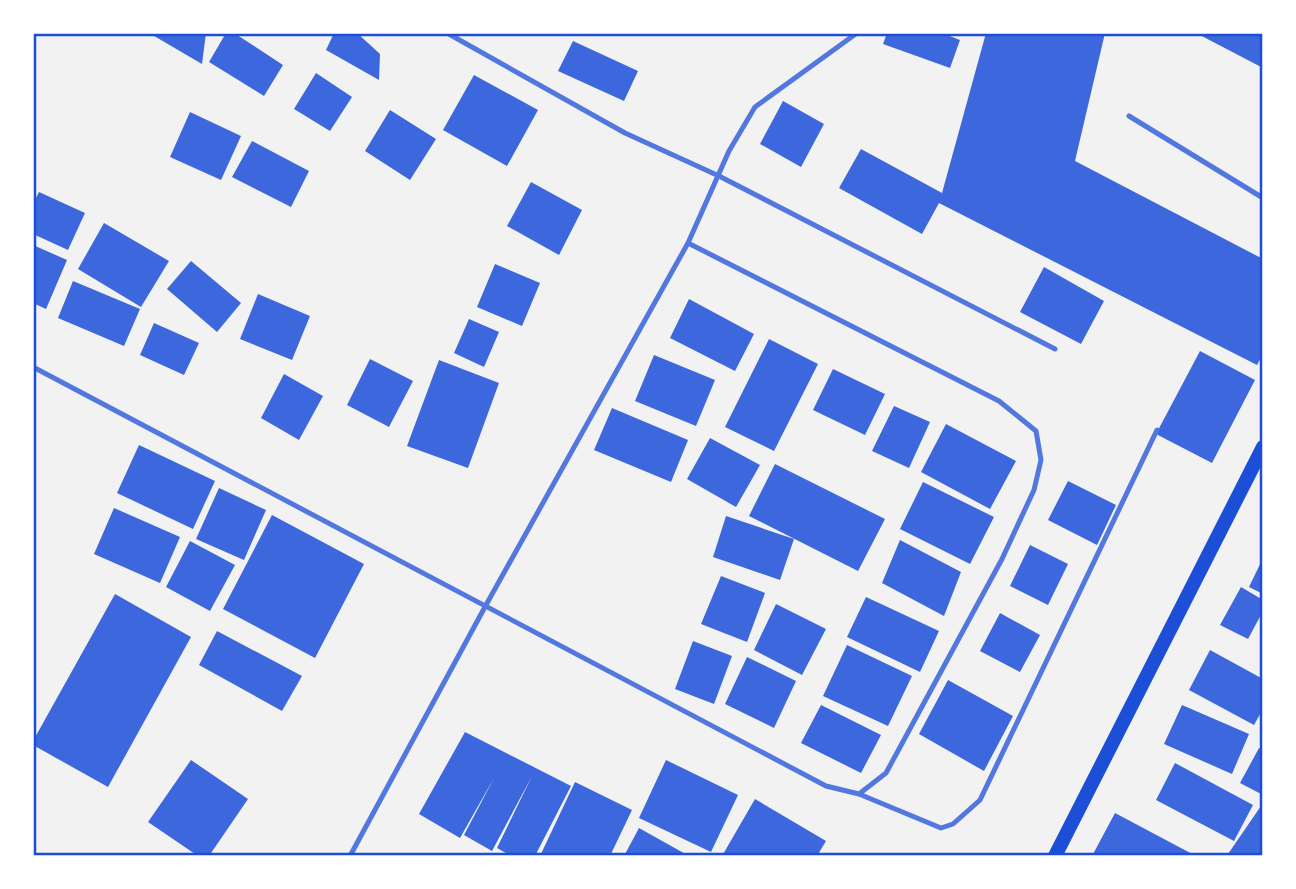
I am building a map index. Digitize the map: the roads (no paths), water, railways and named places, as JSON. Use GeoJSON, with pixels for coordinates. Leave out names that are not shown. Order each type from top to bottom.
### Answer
{"type":"FeatureCollection","features":[{"type":"Feature","properties":{"kind":"main road"},"geometry":{"type":"LineString","coordinates":[[1055,856],[1263,447]]}},
{"type":"Feature","properties":{"kind":"lane"},"geometry":{"type":"LineString","coordinates":[[447,33],[625,133],[719,176],[1055,349]]}},
{"type":"Feature","properties":{"kind":"lane"},"geometry":{"type":"LineString","coordinates":[[350,856],[688,243],[729,151],[755,107],[857,33]]}},
{"type":"Feature","properties":{"kind":"lane"},"geometry":{"type":"LineString","coordinates":[[1129,116],[1263,198]]}},
{"type":"Feature","properties":{"kind":"lane"},"geometry":{"type":"LineString","coordinates":[[688,243],[999,401],[1036,431],[1041,460],[1034,490],[1002,559],[886,773],[859,794]]}},
{"type":"Feature","properties":{"kind":"lane"},"geometry":{"type":"LineString","coordinates":[[33,367],[826,786],[859,794],[941,828],[953,824],[981,800],[1157,430]]}}]}
